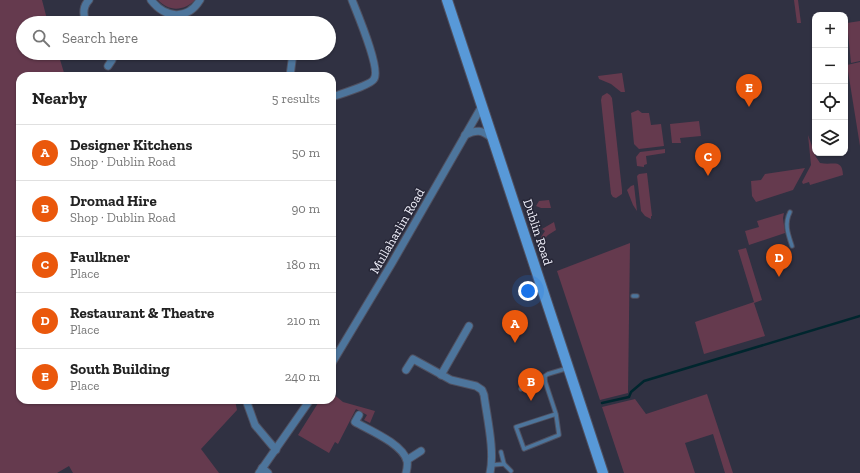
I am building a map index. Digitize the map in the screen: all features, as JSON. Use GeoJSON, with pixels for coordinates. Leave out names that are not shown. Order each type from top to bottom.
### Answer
{"type":"FeatureCollection","features":[{"type":"Feature","properties":{"kind":"main road","name":"Dublin Road"},"geometry":{"type":"LineString","coordinates":[[447,0],[604,473]]}},
{"type":"Feature","properties":{"kind":"street"},"geometry":{"type":"LineString","coordinates":[[85,16],[84,10],[86,3],[89,0]]}},
{"type":"Feature","properties":{"kind":"street"},"geometry":{"type":"LineString","coordinates":[[151,0],[161,11],[168,14],[179,15],[193,10],[200,0]]}},
{"type":"Feature","properties":{"kind":"street"},"geometry":{"type":"LineString","coordinates":[[336,96],[372,82],[376,75],[374,62],[352,0]]}},
{"type":"Feature","properties":{"kind":"street"},"geometry":{"type":"LineString","coordinates":[[108,66],[112,60]]}},
{"type":"Feature","properties":{"kind":"street"},"geometry":{"type":"LineString","coordinates":[[291,72],[292,60]]}},
{"type":"Feature","properties":{"kind":"street","name":"Mullaharlin Road"},"geometry":{"type":"LineString","coordinates":[[336,356],[392,263],[482,106]]}},
{"type":"Feature","properties":{"kind":"street"},"geometry":{"type":"LineString","coordinates":[[465,135],[474,131],[485,133],[492,138]]}},
{"type":"Feature","properties":{"kind":"street"},"geometry":{"type":"LineString","coordinates":[[442,375],[469,326]]}},
{"type":"Feature","properties":{"kind":"street"},"geometry":{"type":"LineString","coordinates":[[406,370],[413,359],[451,380],[476,386],[482,390],[491,447],[492,465],[490,473]]}},
{"type":"Feature","properties":{"kind":"street"},"geometry":{"type":"LineString","coordinates":[[247,404],[255,425],[276,450]]}},
{"type":"Feature","properties":{"kind":"street"},"geometry":{"type":"LineString","coordinates":[[268,473],[260,471],[307,404]]}},
{"type":"Feature","properties":{"kind":"street"},"geometry":{"type":"LineString","coordinates":[[360,415],[355,422],[394,445],[404,455],[406,460],[406,473]]}},
{"type":"Feature","properties":{"kind":"street"},"geometry":{"type":"LineString","coordinates":[[406,460],[421,452]]}},
{"type":"Feature","properties":{"kind":"lane"},"geometry":{"type":"LineString","coordinates":[[790,212],[787,218],[787,225],[792,246]]}},
{"type":"Feature","properties":{"kind":"lane"},"geometry":{"type":"LineString","coordinates":[[556,414],[516,427],[524,449],[559,435],[556,414],[553,397],[545,381],[545,376],[569,368]]}},
{"type":"Feature","properties":{"kind":"lane"},"geometry":{"type":"LineString","coordinates":[[521,389],[545,381]]}},
{"type":"Feature","properties":{"kind":"lane"},"geometry":{"type":"LineString","coordinates":[[500,452],[504,464],[511,471]]}},
{"type":"Feature","properties":{"kind":"lane"},"geometry":{"type":"LineString","coordinates":[[492,465],[504,464]]}},
{"type":"Feature","properties":{"kind":"shaded area"},"geometry":{"type":"Polygon","coordinates":[[[0,0],[42,0],[46,16],[16,16],[16,60],[60,60],[64,72],[16,72],[16,404],[236,404],[237,410],[201,449],[219,473],[73,473],[69,466],[57,473],[0,473],[0,0]]]}},
{"type":"Feature","properties":{"kind":"shaded area"},"geometry":{"type":"Polygon","coordinates":[[[158,0],[195,0],[191,4],[176,9],[167,7],[158,0]]]}},
{"type":"Feature","properties":{"kind":"shaded area"},"geometry":{"type":"Polygon","coordinates":[[[794,0],[798,0],[801,23],[797,23],[794,0]]]}},
{"type":"Feature","properties":{"kind":"shaded area"},"geometry":{"type":"Polygon","coordinates":[[[860,21],[860,61],[851,63],[848,33],[848,23],[860,21]]]}},
{"type":"Feature","properties":{"kind":"shaded area"},"geometry":{"type":"Polygon","coordinates":[[[860,62],[860,146],[848,71],[848,65],[860,62]]]}},
{"type":"Feature","properties":{"kind":"shaded area"},"geometry":{"type":"Polygon","coordinates":[[[622,73],[625,92],[621,92],[611,84],[599,79],[598,76],[622,73]]]}},
{"type":"Feature","properties":{"kind":"shaded area"},"geometry":{"type":"Polygon","coordinates":[[[607,93],[612,98],[622,190],[622,194],[616,198],[611,194],[601,100],[602,96],[607,93]]]}},
{"type":"Feature","properties":{"kind":"shaded area"},"geometry":{"type":"Polygon","coordinates":[[[638,110],[642,113],[649,113],[651,125],[661,124],[664,146],[639,149],[634,144],[631,113],[638,110]]]}},
{"type":"Feature","properties":{"kind":"shaded area"},"geometry":{"type":"Polygon","coordinates":[[[699,121],[701,136],[680,138],[681,143],[672,143],[670,124],[699,121]]]}},
{"type":"Feature","properties":{"kind":"shaded area"},"geometry":{"type":"Polygon","coordinates":[[[808,135],[812,146],[812,156],[816,156],[820,163],[836,164],[841,166],[843,175],[810,185],[809,182],[803,184],[802,182],[811,165],[808,135]]]}},
{"type":"Feature","properties":{"kind":"shaded area"},"geometry":{"type":"Polygon","coordinates":[[[665,149],[665,153],[646,156],[647,164],[644,165],[644,167],[637,166],[636,157],[640,152],[665,149]]]}},
{"type":"Feature","properties":{"kind":"shaded area"},"geometry":{"type":"Polygon","coordinates":[[[805,168],[793,190],[756,202],[752,196],[751,181],[761,180],[765,174],[805,168]]]}},
{"type":"Feature","properties":{"kind":"shaded area"},"geometry":{"type":"Polygon","coordinates":[[[647,173],[652,216],[651,219],[645,216],[641,211],[637,176],[639,174],[647,173]]]}},
{"type":"Feature","properties":{"kind":"shaded area"},"geometry":{"type":"Polygon","coordinates":[[[634,185],[637,211],[627,190],[634,185]]]}},
{"type":"Feature","properties":{"kind":"shaded area"},"geometry":{"type":"Polygon","coordinates":[[[549,200],[551,208],[541,208],[536,206],[539,201],[549,200]]]}},
{"type":"Feature","properties":{"kind":"shaded area"},"geometry":{"type":"Polygon","coordinates":[[[784,213],[783,218],[785,233],[749,245],[745,231],[759,227],[757,221],[784,213]]]}},
{"type":"Feature","properties":{"kind":"shaded area"},"geometry":{"type":"Polygon","coordinates":[[[554,222],[556,230],[541,242],[541,237],[545,231],[542,229],[554,222]]]}},
{"type":"Feature","properties":{"kind":"shaded area"},"geometry":{"type":"Polygon","coordinates":[[[630,243],[628,393],[600,400],[557,271],[630,243]]]}},
{"type":"Feature","properties":{"kind":"shaded area"},"geometry":{"type":"Polygon","coordinates":[[[746,248],[762,300],[754,303],[765,336],[704,354],[695,322],[754,302],[738,250],[746,248]]]}},
{"type":"Feature","properties":{"kind":"shaded area"},"geometry":{"type":"Polygon","coordinates":[[[707,394],[733,473],[725,473],[713,434],[685,443],[695,473],[624,473],[602,407],[635,399],[646,414],[707,394]]]}},
{"type":"Feature","properties":{"kind":"shaded area"},"geometry":{"type":"Polygon","coordinates":[[[336,396],[343,402],[375,411],[370,423],[364,420],[367,415],[356,409],[338,444],[335,442],[329,453],[298,435],[317,404],[336,404],[336,396]]]}},
{"type":"Feature","properties":{"kind":"waterway"},"geometry":{"type":"LineString","coordinates":[[602,403],[629,397],[631,392],[644,381],[860,316]]}},
{"type":"Feature","properties":{"kind":"place","name":"South Building"},"geometry":{"type":"Point","coordinates":[749,107]}},
{"type":"Feature","properties":{"kind":"place","name":"Faulkner"},"geometry":{"type":"Point","coordinates":[708,176]}},
{"type":"Feature","properties":{"kind":"place","name":"Restaurant & Theatre"},"geometry":{"type":"Point","coordinates":[779,277]}},
{"type":"Feature","properties":{"kind":"place","name":"Designer Kitchens"},"geometry":{"type":"Point","coordinates":[515,343]}},
{"type":"Feature","properties":{"kind":"place","name":"Dromad Hire"},"geometry":{"type":"Point","coordinates":[531,401]}}]}
